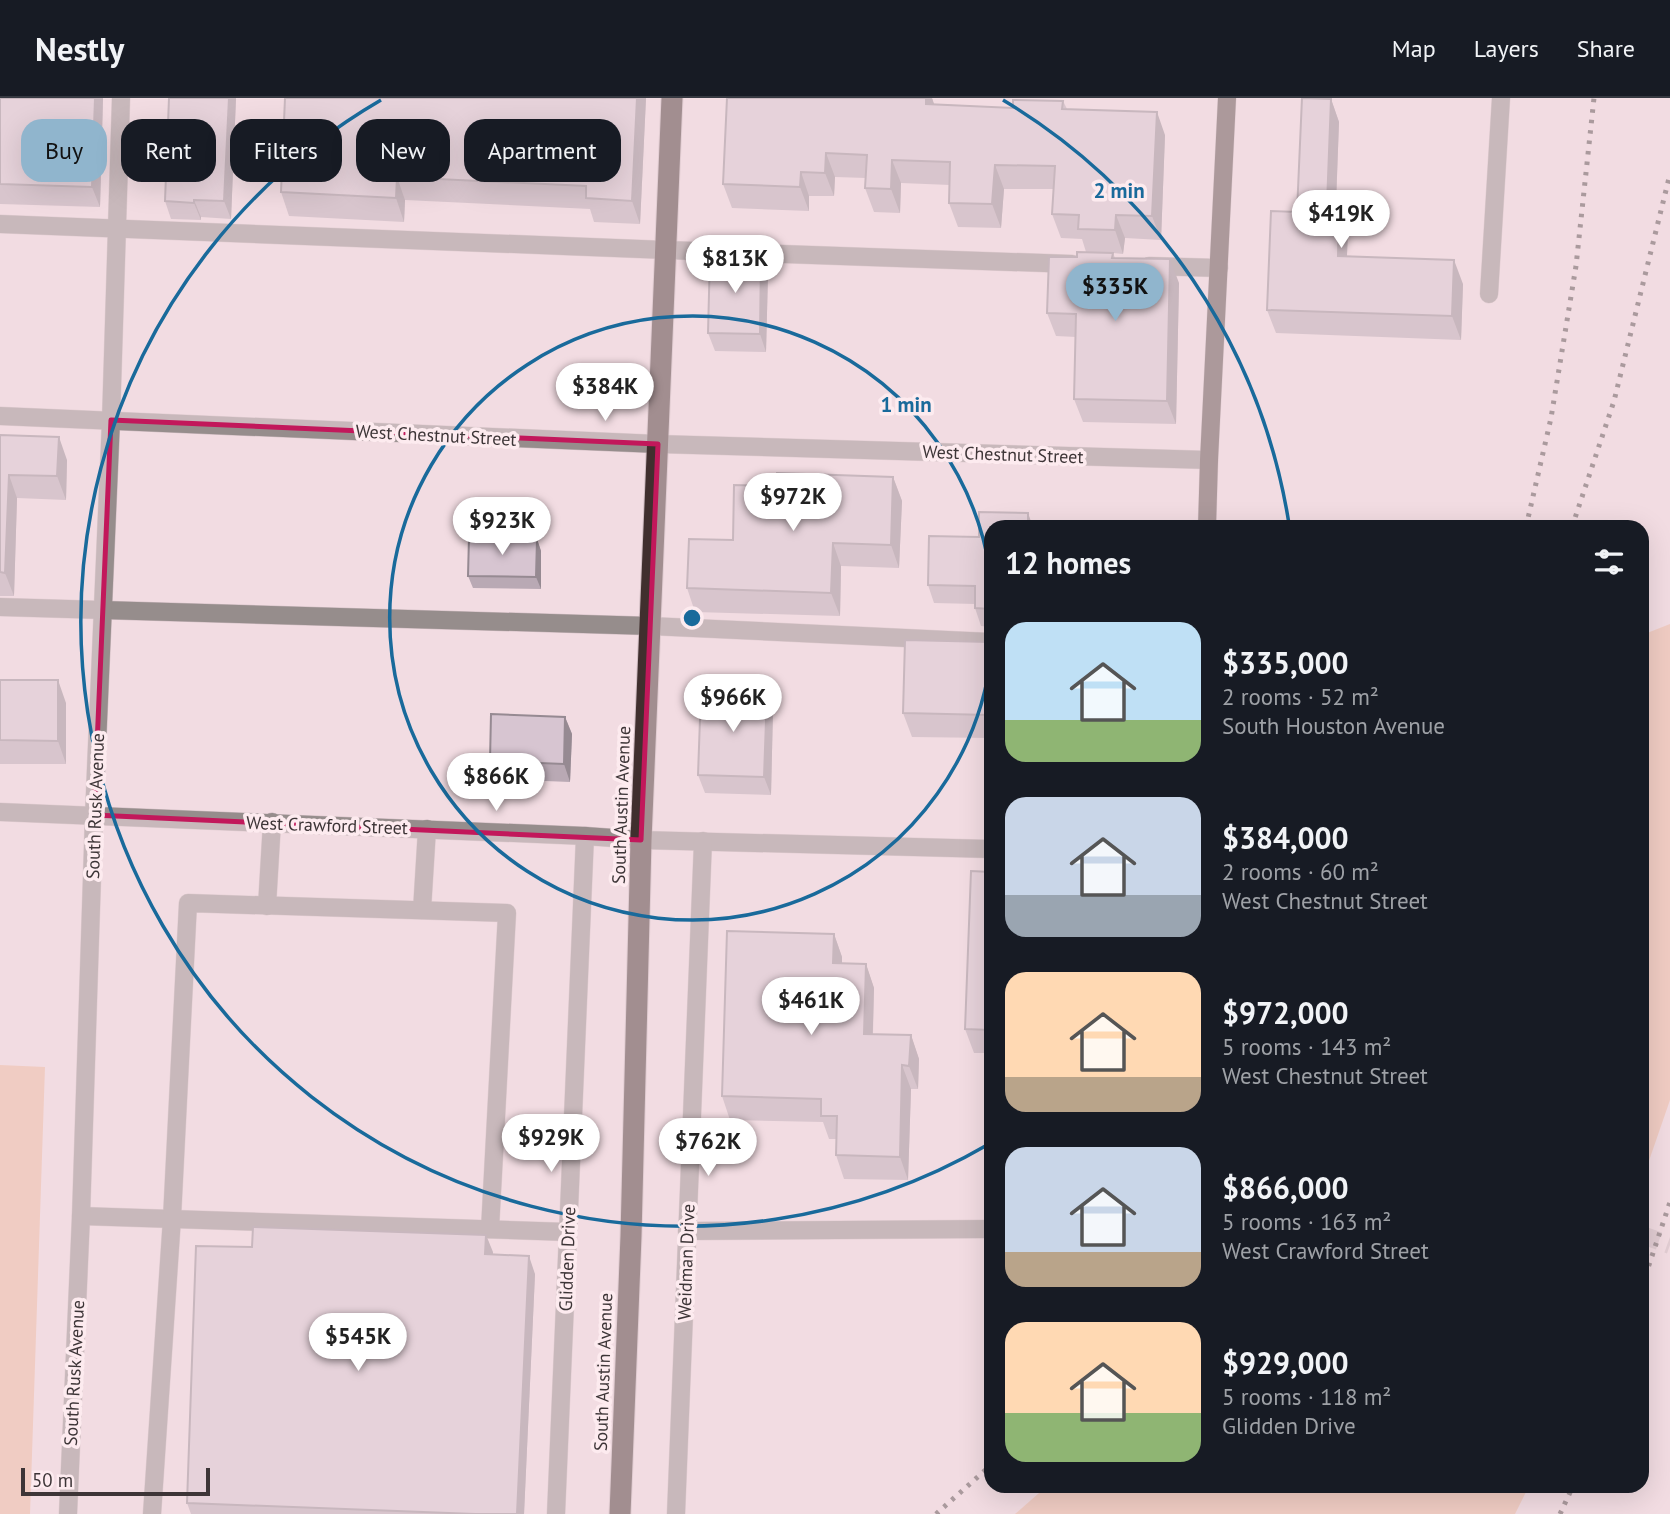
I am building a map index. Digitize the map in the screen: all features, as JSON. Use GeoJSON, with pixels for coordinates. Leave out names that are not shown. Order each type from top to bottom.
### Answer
{"type":"FeatureCollection","features":[{"type":"Feature","properties":{"kind":"highway","name":"South Austin Avenue"},"geometry":{"type":"LineString","coordinates":[[620,1514],[642,840],[672,98]]}},
{"type":"Feature","properties":{"kind":"main road"},"geometry":{"type":"LineString","coordinates":[[1207,520],[1227,98]]}},
{"type":"Feature","properties":{"kind":"street","name":"South Rusk Avenue"},"geometry":{"type":"LineString","coordinates":[[68,1514],[82,1216],[121,98]]}},
{"type":"Feature","properties":{"kind":"street"},"geometry":{"type":"LineString","coordinates":[[1489,294],[1502,98]]}},
{"type":"Feature","properties":{"kind":"street"},"geometry":{"type":"LineString","coordinates":[[0,224],[1094,264]]}},
{"type":"Feature","properties":{"kind":"street"},"geometry":{"type":"LineString","coordinates":[[1136,266],[1219,268]]}},
{"type":"Feature","properties":{"kind":"street","name":"West Chestnut Street"},"geometry":{"type":"LineString","coordinates":[[0,416],[658,444],[1209,460]]}},
{"type":"Feature","properties":{"kind":"street"},"geometry":{"type":"LineString","coordinates":[[0,607],[650,626],[984,642]]}},
{"type":"Feature","properties":{"kind":"street","name":"West Crawford Street"},"geometry":{"type":"LineString","coordinates":[[0,812],[642,840],[984,849]]}},
{"type":"Feature","properties":{"kind":"street"},"geometry":{"type":"LineString","coordinates":[[267,906],[272,822]]}},
{"type":"Feature","properties":{"kind":"street"},"geometry":{"type":"LineString","coordinates":[[422,910],[427,829]]}},
{"type":"Feature","properties":{"kind":"street","name":"Glidden Drive"},"geometry":{"type":"LineString","coordinates":[[556,1514],[585,836]]}},
{"type":"Feature","properties":{"kind":"street","name":"Weidman Drive"},"geometry":{"type":"LineString","coordinates":[[676,1514],[703,841]]}},
{"type":"Feature","properties":{"kind":"street"},"geometry":{"type":"LineString","coordinates":[[152,1514],[173,1218],[188,903],[507,912],[490,1229]]}},
{"type":"Feature","properties":{"kind":"street"},"geometry":{"type":"LineString","coordinates":[[82,1216],[568,1232]]}},
{"type":"Feature","properties":{"kind":"street"},"geometry":{"type":"LineString","coordinates":[[687,1231],[984,1229]]}},
{"type":"Feature","properties":{"kind":"highlighted area"},"geometry":{"type":"Polygon","coordinates":[[[111,420],[658,444],[641,840],[94,815],[111,420]]]}},
{"type":"Feature","properties":{"kind":"shaded area"},"geometry":{"type":"Polygon","coordinates":[[[1670,624],[1670,1100],[1649,1161],[1649,632],[1670,624]]]}},
{"type":"Feature","properties":{"kind":"shaded area"},"geometry":{"type":"Polygon","coordinates":[[[0,1065],[45,1067],[30,1514],[0,1514],[0,1065]]]}},
{"type":"Feature","properties":{"kind":"shaded area"},"geometry":{"type":"Polygon","coordinates":[[[1039,1493],[1526,1493],[1515,1514],[1015,1514],[1039,1493]]]}},
{"type":"Feature","properties":{"kind":"building"},"geometry":{"type":"Polygon","coordinates":[[[0,98],[95,98],[94,119],[21,119],[21,182],[92,182],[92,187],[0,184],[0,98]]]}},
{"type":"Feature","properties":{"kind":"building"},"geometry":{"type":"Polygon","coordinates":[[[169,98],[229,98],[224,201],[165,201],[166,182],[216,182],[216,119],[168,119],[169,98]]]}},
{"type":"Feature","properties":{"kind":"building"},"geometry":{"type":"Polygon","coordinates":[[[285,98],[637,98],[632,201],[586,198],[586,186],[502,182],[621,182],[621,119],[464,119],[464,180],[450,180],[450,119],[356,119],[356,182],[397,182],[396,198],[281,192],[281,182],[342,182],[342,119],[284,119],[285,98]]]}},
{"type":"Feature","properties":{"kind":"building"},"geometry":{"type":"Polygon","coordinates":[[[727,98],[926,98],[926,104],[1013,108],[1013,100],[1063,101],[1062,109],[1157,112],[1152,216],[1116,215],[1115,230],[1078,229],[1079,215],[1052,214],[1055,166],[995,165],[992,204],[949,203],[950,162],[892,160],[891,189],[865,188],[867,155],[826,153],[825,173],[801,172],[800,187],[723,184],[727,98]]]}},
{"type":"Feature","properties":{"kind":"building"},"geometry":{"type":"Polygon","coordinates":[[[1302,98],[1331,99],[1327,205],[1339,205],[1338,256],[1454,260],[1452,316],[1267,310],[1271,211],[1297,212],[1302,98]]]}},
{"type":"Feature","properties":{"kind":"building"},"geometry":{"type":"Polygon","coordinates":[[[1077,252],[1113,253],[1112,258],[1170,259],[1167,401],[1074,399],[1076,314],[1047,313],[1049,257],[1077,257],[1077,252]]]}},
{"type":"Feature","properties":{"kind":"building"},"geometry":{"type":"Polygon","coordinates":[[[710,255],[761,256],[760,334],[708,333],[710,255]]]}},
{"type":"Feature","properties":{"kind":"building"},"geometry":{"type":"Polygon","coordinates":[[[0,435],[59,437],[57,476],[9,475],[5,573],[0,572],[0,435]]]}},
{"type":"Feature","properties":{"kind":"building"},"geometry":{"type":"Polygon","coordinates":[[[777,473],[893,477],[891,545],[833,543],[831,593],[687,588],[689,539],[733,540],[734,485],[776,486],[777,473]]]}},
{"type":"Feature","properties":{"kind":"building"},"geometry":{"type":"Polygon","coordinates":[[[979,512],[1028,513],[1028,520],[984,520],[984,609],[975,608],[975,586],[928,585],[929,536],[979,537],[979,512]]]}},
{"type":"Feature","properties":{"kind":"building"},"geometry":{"type":"Polygon","coordinates":[[[469,537],[537,539],[536,577],[468,576],[469,537]]]}},
{"type":"Feature","properties":{"kind":"building"},"geometry":{"type":"Polygon","coordinates":[[[905,640],[984,642],[984,715],[903,713],[905,640]]]}},
{"type":"Feature","properties":{"kind":"building"},"geometry":{"type":"Polygon","coordinates":[[[0,680],[58,680],[58,741],[0,740],[0,680]]]}},
{"type":"Feature","properties":{"kind":"building"},"geometry":{"type":"Polygon","coordinates":[[[701,691],[767,692],[764,777],[698,775],[701,691]]]}},
{"type":"Feature","properties":{"kind":"building"},"geometry":{"type":"Polygon","coordinates":[[[491,714],[565,717],[564,764],[490,761],[491,714]]]}},
{"type":"Feature","properties":{"kind":"building"},"geometry":{"type":"Polygon","coordinates":[[[971,871],[984,872],[984,1030],[965,1029],[971,871]]]}},
{"type":"Feature","properties":{"kind":"building"},"geometry":{"type":"Polygon","coordinates":[[[727,931],[834,934],[833,963],[866,964],[864,1034],[911,1035],[909,1066],[902,1065],[900,1157],[836,1155],[837,1116],[821,1116],[821,1099],[722,1096],[727,931]]]}},
{"type":"Feature","properties":{"kind":"building"},"geometry":{"type":"Polygon","coordinates":[[[253,1227],[486,1235],[485,1254],[529,1256],[517,1514],[187,1503],[196,1246],[252,1247],[253,1227]]]}},
{"type":"Feature","properties":{"kind":"tunnel"},"geometry":{"type":"LineString","coordinates":[[1649,1238],[1670,1245]]}},
{"type":"Feature","properties":{"kind":"railway"},"geometry":{"type":"LineString","coordinates":[[1528,520],[1551,418],[1576,266],[1594,98]]}},
{"type":"Feature","properties":{"kind":"railway"},"geometry":{"type":"LineString","coordinates":[[1574,520],[1614,401],[1670,174]]}},
{"type":"Feature","properties":{"kind":"railway"},"geometry":{"type":"LineString","coordinates":[[1649,1265],[1670,1202]]}},
{"type":"Feature","properties":{"kind":"railway"},"geometry":{"type":"LineString","coordinates":[[936,1514],[984,1471]]}},
{"type":"Feature","properties":{"kind":"railway"},"geometry":{"type":"LineString","coordinates":[[1560,1514],[1570,1493]]}}]}
